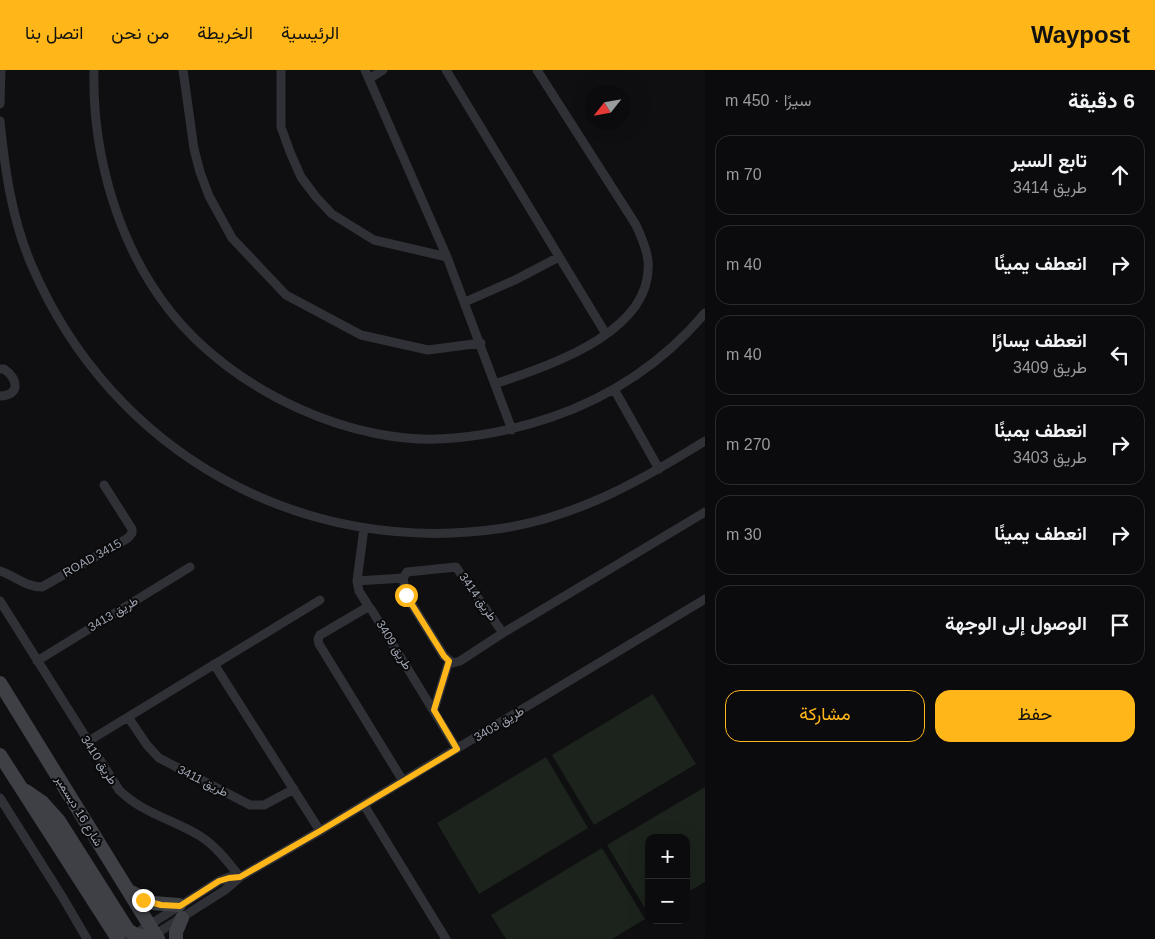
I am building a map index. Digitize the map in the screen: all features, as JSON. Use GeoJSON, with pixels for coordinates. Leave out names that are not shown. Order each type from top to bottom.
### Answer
{"type":"FeatureCollection","features":[{"type":"Feature","properties":{"kind":"main road","name":"شارع 16 ديسمبر"},"geometry":{"type":"LineString","coordinates":[[0,683],[153,934]]}},
{"type":"Feature","properties":{"kind":"main road"},"geometry":{"type":"LineString","coordinates":[[0,754],[118,939]]}},
{"type":"Feature","properties":{"kind":"main road"},"geometry":{"type":"LineString","coordinates":[[21,788],[42,802],[59,821],[130,937],[148,937],[153,934]]}},
{"type":"Feature","properties":{"kind":"main road"},"geometry":{"type":"LineString","coordinates":[[127,890],[152,903],[180,912],[176,939]]}},
{"type":"Feature","properties":{"kind":"street"},"geometry":{"type":"LineString","coordinates":[[0,104],[1,70]]}},
{"type":"Feature","properties":{"kind":"street"},"geometry":{"type":"LineString","coordinates":[[94,70],[101,152],[111,193],[140,265],[160,298],[182,325],[212,354],[246,379],[278,398],[312,414],[349,427],[390,435],[453,438],[512,430],[568,412],[614,389],[659,358],[689,331],[705,313]]}},
{"type":"Feature","properties":{"kind":"street"},"geometry":{"type":"LineString","coordinates":[[183,70],[194,149],[209,196],[232,238],[286,295],[361,335],[428,350],[480,343]]}},
{"type":"Feature","properties":{"kind":"street"},"geometry":{"type":"LineString","coordinates":[[281,70],[281,127],[301,177],[316,197],[332,214],[374,240],[447,257]]}},
{"type":"Feature","properties":{"kind":"street"},"geometry":{"type":"LineString","coordinates":[[365,70],[447,257],[512,430]]}},
{"type":"Feature","properties":{"kind":"street"},"geometry":{"type":"LineString","coordinates":[[369,79],[383,70]]}},
{"type":"Feature","properties":{"kind":"street"},"geometry":{"type":"LineString","coordinates":[[446,70],[606,334]]}},
{"type":"Feature","properties":{"kind":"street"},"geometry":{"type":"LineString","coordinates":[[495,384],[562,360],[606,334],[629,314],[639,300],[646,285],[648,259],[640,233],[537,70]]}},
{"type":"Feature","properties":{"kind":"street"},"geometry":{"type":"LineString","coordinates":[[0,121],[4,167],[14,215],[31,265],[58,319],[84,358],[122,404],[172,447],[209,472],[258,498],[314,517],[364,528],[410,533],[455,533],[506,527],[559,515],[609,496],[705,441]]}},
{"type":"Feature","properties":{"kind":"street"},"geometry":{"type":"LineString","coordinates":[[465,302],[559,257]]}},
{"type":"Feature","properties":{"kind":"street"},"geometry":{"type":"LineString","coordinates":[[0,369],[10,373],[16,382],[16,388],[12,392],[0,396]]}},
{"type":"Feature","properties":{"kind":"street"},"geometry":{"type":"LineString","coordinates":[[614,389],[659,469]]}},
{"type":"Feature","properties":{"kind":"street","name":"ROAD 3415"},"geometry":{"type":"LineString","coordinates":[[0,572],[34,587],[42,587],[128,538],[132,533],[132,529],[104,485]]}},
{"type":"Feature","properties":{"kind":"street","name":"طريق 3414"},"geometry":{"type":"LineString","coordinates":[[449,661],[453,663],[460,661],[503,633],[705,512]]}},
{"type":"Feature","properties":{"kind":"street"},"geometry":{"type":"LineString","coordinates":[[364,528],[357,581],[359,592],[369,607]]}},
{"type":"Feature","properties":{"kind":"street","name":"طريق 3414"},"geometry":{"type":"LineString","coordinates":[[403,578],[407,572],[456,567],[503,633]]}},
{"type":"Feature","properties":{"kind":"street","name":"طريق 3413"},"geometry":{"type":"LineString","coordinates":[[37,661],[190,568]]}},
{"type":"Feature","properties":{"kind":"street"},"geometry":{"type":"LineString","coordinates":[[357,581],[403,578],[406,595],[449,661],[434,710]]}},
{"type":"Feature","properties":{"kind":"street","name":"طريق 3403"},"geometry":{"type":"LineString","coordinates":[[153,934],[180,912],[225,890],[240,877],[364,805],[705,599]]}},
{"type":"Feature","properties":{"kind":"street"},"geometry":{"type":"LineString","coordinates":[[87,742],[320,600]]}},
{"type":"Feature","properties":{"kind":"street","name":"طريق 3410"},"geometry":{"type":"LineString","coordinates":[[0,601],[87,742],[119,790],[131,802],[142,809],[199,835],[219,852],[240,877]]}},
{"type":"Feature","properties":{"kind":"street","name":"طريق 3409"},"geometry":{"type":"LineString","coordinates":[[403,781],[320,644],[318,639],[320,635],[369,607],[457,749]]}},
{"type":"Feature","properties":{"kind":"street"},"geometry":{"type":"LineString","coordinates":[[214,664],[320,831]]}},
{"type":"Feature","properties":{"kind":"street","name":"طريق 3411"},"geometry":{"type":"LineString","coordinates":[[128,717],[147,745],[159,758],[250,805],[264,805],[294,789]]}},
{"type":"Feature","properties":{"kind":"street"},"geometry":{"type":"LineString","coordinates":[[0,798],[87,939]]}},
{"type":"Feature","properties":{"kind":"street"},"geometry":{"type":"LineString","coordinates":[[364,805],[446,939]]}},
{"type":"Feature","properties":{"kind":"shaded area"},"geometry":{"type":"Polygon","coordinates":[[[653,694],[696,764],[594,825],[552,755],[653,694]]]}},
{"type":"Feature","properties":{"kind":"shaded area"},"geometry":{"type":"Polygon","coordinates":[[[546,757],[588,828],[479,894],[437,823],[546,757]]]}},
{"type":"Feature","properties":{"kind":"shaded area"},"geometry":{"type":"Polygon","coordinates":[[[705,787],[705,882],[690,891],[690,834],[645,834],[645,908],[607,845],[705,787]]]}},
{"type":"Feature","properties":{"kind":"shaded area"},"geometry":{"type":"Polygon","coordinates":[[[602,848],[645,919],[612,939],[506,939],[491,915],[602,848]]]}},
{"type":"Feature","properties":{"kind":"route"},"geometry":{"type":"LineString","coordinates":[[143,900],[161,905],[180,906],[219,881],[240,877],[457,749],[434,710],[449,661],[406,595]]}}]}
